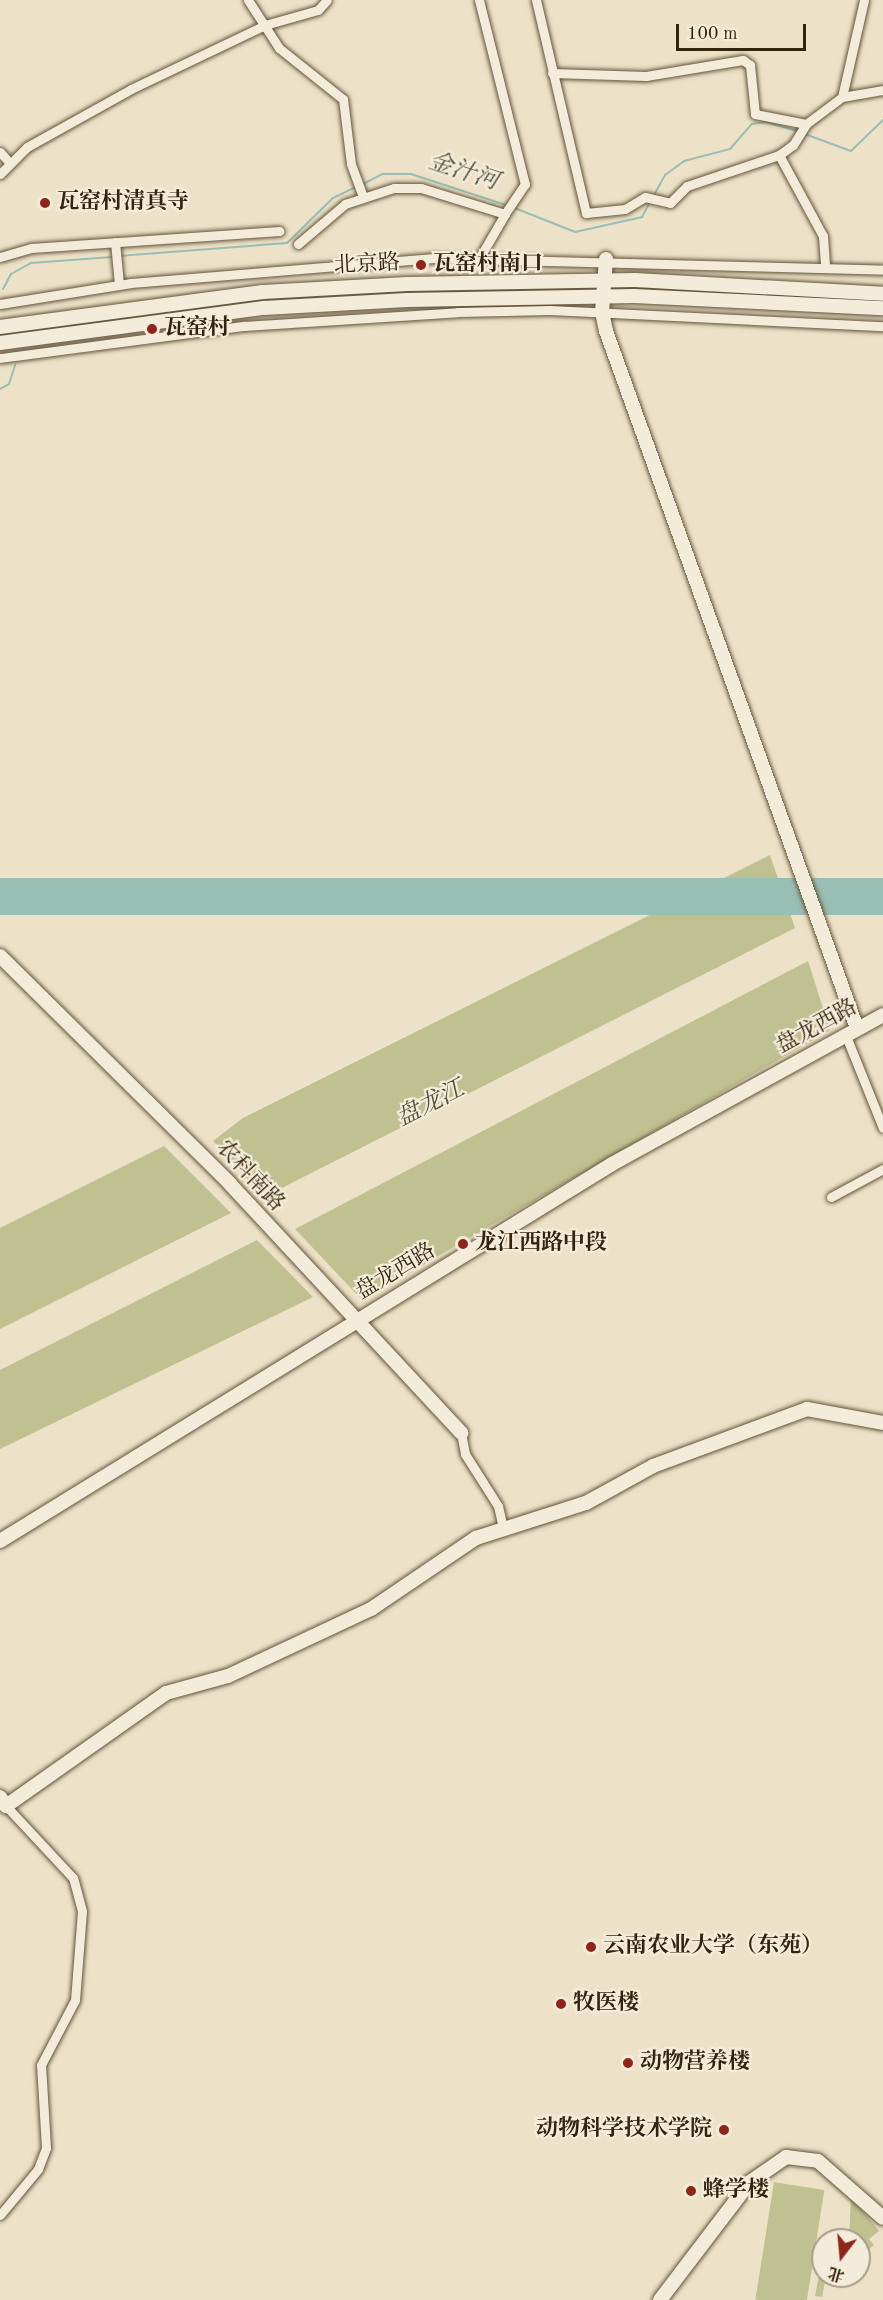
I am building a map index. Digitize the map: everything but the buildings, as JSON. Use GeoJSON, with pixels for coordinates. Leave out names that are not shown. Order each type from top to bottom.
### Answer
{"type":"FeatureCollection","features":[{"type":"Feature","properties":{"kind":"main road"},"geometry":{"type":"LineString","coordinates":[[606,259],[602,312],[828,944],[851,1032]]}},
{"type":"Feature","properties":{"kind":"main road","name":"北京路"},"geometry":{"type":"LineString","coordinates":[[0,327],[263,292],[604,280],[883,294]]}},
{"type":"Feature","properties":{"kind":"main road","name":"北京路"},"geometry":{"type":"LineString","coordinates":[[0,343],[264,308],[603,296],[883,308]]}},
{"type":"Feature","properties":{"kind":"main road","name":"农科南路"},"geometry":{"type":"LineString","coordinates":[[0,956],[230,1184],[354,1322],[461,1433]]}},
{"type":"Feature","properties":{"kind":"main road","name":"盘龙西路"},"geometry":{"type":"LineString","coordinates":[[0,1541],[612,1164],[883,1015]]}},
{"type":"Feature","properties":{"kind":"main road"},"geometry":{"type":"LineString","coordinates":[[3,1802],[166,1693],[228,1676],[295,1648],[371,1609],[459,1546],[503,1528],[586,1503],[653,1466],[807,1409],[883,1423]]}},
{"type":"Feature","properties":{"kind":"main road"},"geometry":{"type":"LineString","coordinates":[[660,2300],[750,2182],[786,2157],[818,2161],[883,2218]]}},
{"type":"Feature","properties":{"kind":"street"},"geometry":{"type":"LineString","coordinates":[[248,0],[279,48],[343,99],[355,175],[363,196]]}},
{"type":"Feature","properties":{"kind":"street"},"geometry":{"type":"LineString","coordinates":[[0,174],[9,162],[131,89],[265,25],[318,10],[327,0]]}},
{"type":"Feature","properties":{"kind":"street"},"geometry":{"type":"LineString","coordinates":[[479,0],[525,184],[523,196],[505,214],[480,257]]}},
{"type":"Feature","properties":{"kind":"street"},"geometry":{"type":"LineString","coordinates":[[536,0],[586,213],[626,209],[645,197],[670,203],[704,178],[780,155],[796,141],[806,124],[842,97],[883,90]]}},
{"type":"Feature","properties":{"kind":"street"},"geometry":{"type":"LineString","coordinates":[[842,97],[864,0]]}},
{"type":"Feature","properties":{"kind":"street"},"geometry":{"type":"LineString","coordinates":[[552,73],[646,76],[743,60],[750,65],[755,114],[806,124]]}},
{"type":"Feature","properties":{"kind":"street"},"geometry":{"type":"LineString","coordinates":[[0,152],[9,162]]}},
{"type":"Feature","properties":{"kind":"street"},"geometry":{"type":"LineString","coordinates":[[780,155],[823,236],[825,267]]}},
{"type":"Feature","properties":{"kind":"street"},"geometry":{"type":"LineString","coordinates":[[298,244],[327,217],[363,196],[394,188],[421,188],[505,214]]}},
{"type":"Feature","properties":{"kind":"street"},"geometry":{"type":"LineString","coordinates":[[0,257],[31,248],[115,247],[279,231]]}},
{"type":"Feature","properties":{"kind":"street"},"geometry":{"type":"LineString","coordinates":[[115,247],[119,284]]}},
{"type":"Feature","properties":{"kind":"street"},"geometry":{"type":"LineString","coordinates":[[0,304],[119,284],[312,265],[480,257],[606,259],[883,270]]}},
{"type":"Feature","properties":{"kind":"street"},"geometry":{"type":"LineString","coordinates":[[0,358],[244,326],[458,312],[602,312],[883,326]]}},
{"type":"Feature","properties":{"kind":"street"},"geometry":{"type":"LineString","coordinates":[[851,1032],[883,1128]]}},
{"type":"Feature","properties":{"kind":"street"},"geometry":{"type":"LineString","coordinates":[[831,1197],[883,1169]]}},
{"type":"Feature","properties":{"kind":"street"},"geometry":{"type":"LineString","coordinates":[[461,1433],[465,1454],[498,1506],[503,1528]]}},
{"type":"Feature","properties":{"kind":"street"},"geometry":{"type":"LineString","coordinates":[[0,2215],[38,2169],[46,2148],[41,2065],[75,2000],[82,1901],[73,1878],[3,1802]]}},
{"type":"Feature","properties":{"kind":"green space"},"geometry":{"type":"Polygon","coordinates":[[[770,855],[795,928],[264,1197],[213,1141],[243,1118],[770,855]]]}},
{"type":"Feature","properties":{"kind":"green space"},"geometry":{"type":"Polygon","coordinates":[[[808,961],[830,1030],[362,1300],[295,1229],[808,961]]]}},
{"type":"Feature","properties":{"kind":"green space"},"geometry":{"type":"Polygon","coordinates":[[[164,1146],[231,1213],[0,1329],[0,1228],[164,1146]]]}},
{"type":"Feature","properties":{"kind":"green space"},"geometry":{"type":"Polygon","coordinates":[[[257,1240],[313,1297],[0,1449],[0,1370],[257,1240]]]}},
{"type":"Feature","properties":{"kind":"green space"},"geometry":{"type":"Polygon","coordinates":[[[774,2182],[824,2190],[818,2228],[811,2228],[811,2274],[807,2300],[755,2300],[774,2182]]]}},
{"type":"Feature","properties":{"kind":"green space"},"geometry":{"type":"Polygon","coordinates":[[[851,2197],[879,2231],[871,2237],[871,2228],[850,2228],[851,2197]]]}},
{"type":"Feature","properties":{"kind":"green space"},"geometry":{"type":"Polygon","coordinates":[[[817,2288],[824,2288],[822,2297],[815,2296],[817,2288]]]}},
{"type":"Feature","properties":{"kind":"water"},"geometry":{"type":"Polygon","coordinates":[[[0,878],[883,878],[883,915],[0,915],[0,878]]]}},
{"type":"Feature","properties":{"kind":"waterway","name":"金汁河"},"geometry":{"type":"LineString","coordinates":[[802,133],[851,151],[883,120]]}},
{"type":"Feature","properties":{"kind":"waterway","name":"金汁河"},"geometry":{"type":"LineString","coordinates":[[654,195],[665,175],[684,161],[730,149],[752,124],[766,122],[797,131]]}},
{"type":"Feature","properties":{"kind":"waterway","name":"金汁河"},"geometry":{"type":"LineString","coordinates":[[361,185],[383,174],[411,174],[506,205]]}},
{"type":"Feature","properties":{"kind":"waterway","name":"金汁河"},"geometry":{"type":"LineString","coordinates":[[118,256],[287,243],[333,198],[356,187]]}},
{"type":"Feature","properties":{"kind":"waterway","name":"金汁河"},"geometry":{"type":"LineString","coordinates":[[512,207],[575,232],[642,217],[651,200]]}},
{"type":"Feature","properties":{"kind":"waterway","name":"金汁河"},"geometry":{"type":"LineString","coordinates":[[3,289],[11,274],[31,263],[112,257]]}},
{"type":"Feature","properties":{"kind":"waterway","name":"金汁河"},"geometry":{"type":"LineString","coordinates":[[0,389],[9,384],[15,365]]}},
{"type":"Feature","properties":{"kind":"place","name":"瓦窑村清真寺"},"geometry":{"type":"Point","coordinates":[45,203]}},
{"type":"Feature","properties":{"kind":"place","name":"瓦窑村南口"},"geometry":{"type":"Point","coordinates":[421,265]}},
{"type":"Feature","properties":{"kind":"place","name":"瓦窑村"},"geometry":{"type":"Point","coordinates":[152,329]}},
{"type":"Feature","properties":{"kind":"place","name":"龙江西路中段"},"geometry":{"type":"Point","coordinates":[463,1244]}},
{"type":"Feature","properties":{"kind":"place","name":"云南农业大学（东苑）"},"geometry":{"type":"Point","coordinates":[591,1947]}},
{"type":"Feature","properties":{"kind":"place","name":"牧医楼"},"geometry":{"type":"Point","coordinates":[561,2004]}},
{"type":"Feature","properties":{"kind":"place","name":"动物营养楼"},"geometry":{"type":"Point","coordinates":[628,2063]}},
{"type":"Feature","properties":{"kind":"place","name":"动物科学技术学院"},"geometry":{"type":"Point","coordinates":[724,2130]}},
{"type":"Feature","properties":{"kind":"place","name":"蜂学楼"},"geometry":{"type":"Point","coordinates":[691,2191]}},
{"type":"Feature","properties":{"kind":"water label","name":"盘龙江"},"geometry":{"type":"Point","coordinates":[431,1105]}}]}
